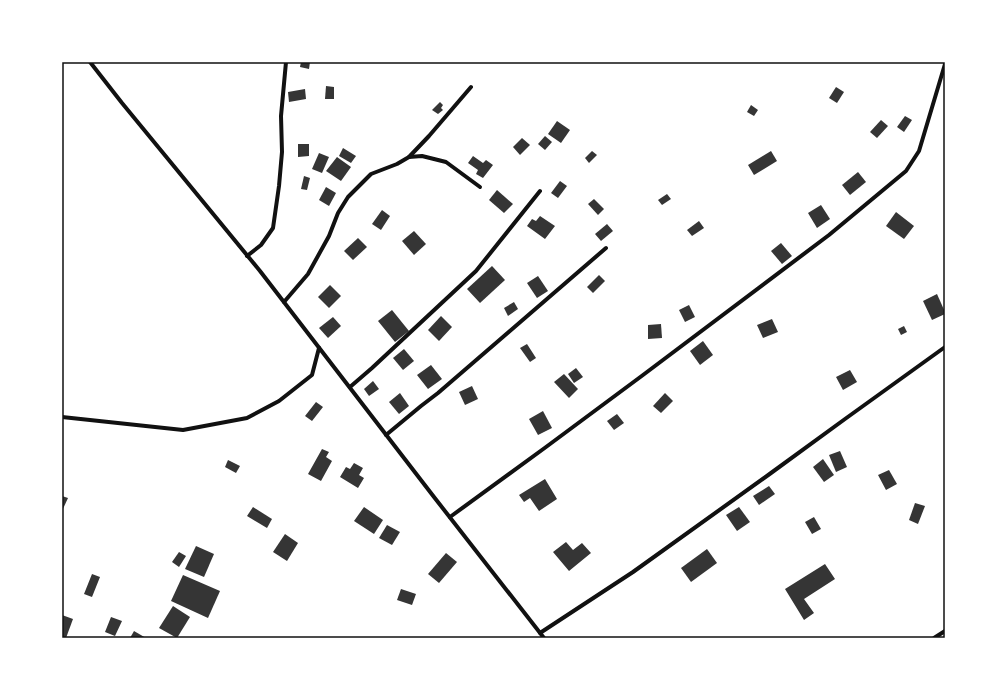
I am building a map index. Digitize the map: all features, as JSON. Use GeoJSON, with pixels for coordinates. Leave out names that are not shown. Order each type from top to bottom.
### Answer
{"type":"FeatureCollection","features":[{"type":"Feature","properties":{"kind":"street"},"geometry":{"type":"LineString","coordinates":[[90,62],[284,302],[544,638]]}},
{"type":"Feature","properties":{"kind":"street"},"geometry":{"type":"LineString","coordinates":[[247,256],[261,245],[273,228],[282,152],[281,116],[286,62]]}},
{"type":"Feature","properties":{"kind":"street"},"geometry":{"type":"LineString","coordinates":[[450,517],[637,380],[829,235],[906,170],[919,151],[945,64]]}},
{"type":"Feature","properties":{"kind":"street"},"geometry":{"type":"LineString","coordinates":[[284,302],[308,274],[329,236],[338,213],[348,197],[371,174],[397,164],[409,157],[471,87]]}},
{"type":"Feature","properties":{"kind":"street"},"geometry":{"type":"LineString","coordinates":[[409,157],[422,156],[446,162],[480,187]]}},
{"type":"Feature","properties":{"kind":"street"},"geometry":{"type":"LineString","coordinates":[[350,387],[476,272],[540,191]]}},
{"type":"Feature","properties":{"kind":"street"},"geometry":{"type":"LineString","coordinates":[[386,435],[438,393],[606,248]]}},
{"type":"Feature","properties":{"kind":"street"},"geometry":{"type":"LineString","coordinates":[[540,633],[633,572],[945,347]]}},
{"type":"Feature","properties":{"kind":"street"},"geometry":{"type":"LineString","coordinates":[[62,417],[183,430],[247,418],[279,401],[312,375],[319,348]]}},
{"type":"Feature","properties":{"kind":"street"},"geometry":{"type":"LineString","coordinates":[[934,638],[945,631]]}},
{"type":"Feature","properties":{"kind":"building"},"geometry":{"type":"Polygon","coordinates":[[[301,62],[310,62],[309,69],[300,67],[301,62]]]}},
{"type":"Feature","properties":{"kind":"building"},"geometry":{"type":"Polygon","coordinates":[[[326,86],[334,87],[334,99],[325,99],[326,86]]]}},
{"type":"Feature","properties":{"kind":"building"},"geometry":{"type":"Polygon","coordinates":[[[836,87],[844,92],[837,103],[829,98],[836,87]]]}},
{"type":"Feature","properties":{"kind":"building"},"geometry":{"type":"Polygon","coordinates":[[[305,89],[306,99],[289,102],[288,92],[305,89]]]}},
{"type":"Feature","properties":{"kind":"building"},"geometry":{"type":"Polygon","coordinates":[[[440,102],[443,105],[441,108],[443,110],[438,114],[432,110],[440,102]]]}},
{"type":"Feature","properties":{"kind":"building"},"geometry":{"type":"Polygon","coordinates":[[[751,105],[758,110],[754,116],[747,112],[751,105]]]}},
{"type":"Feature","properties":{"kind":"building"},"geometry":{"type":"Polygon","coordinates":[[[905,116],[912,120],[904,132],[897,127],[905,116]]]}},
{"type":"Feature","properties":{"kind":"building"},"geometry":{"type":"Polygon","coordinates":[[[881,120],[888,126],[877,138],[870,132],[881,120]]]}},
{"type":"Feature","properties":{"kind":"building"},"geometry":{"type":"Polygon","coordinates":[[[557,121],[570,130],[561,143],[548,134],[557,121]]]}},
{"type":"Feature","properties":{"kind":"building"},"geometry":{"type":"Polygon","coordinates":[[[545,136],[552,142],[545,150],[538,144],[545,136]]]}},
{"type":"Feature","properties":{"kind":"building"},"geometry":{"type":"Polygon","coordinates":[[[522,138],[530,145],[520,155],[513,147],[522,138]]]}},
{"type":"Feature","properties":{"kind":"building"},"geometry":{"type":"Polygon","coordinates":[[[298,144],[309,144],[309,156],[298,157],[298,144]]]}},
{"type":"Feature","properties":{"kind":"building"},"geometry":{"type":"Polygon","coordinates":[[[343,148],[356,156],[351,163],[339,156],[343,148]]]}},
{"type":"Feature","properties":{"kind":"building"},"geometry":{"type":"Polygon","coordinates":[[[592,151],[597,155],[589,163],[585,158],[592,151]]]}},
{"type":"Feature","properties":{"kind":"building"},"geometry":{"type":"Polygon","coordinates":[[[771,151],[777,161],[754,175],[748,165],[771,151]]]}},
{"type":"Feature","properties":{"kind":"building"},"geometry":{"type":"Polygon","coordinates":[[[319,153],[329,157],[322,173],[312,169],[319,153]]]}},
{"type":"Feature","properties":{"kind":"building"},"geometry":{"type":"Polygon","coordinates":[[[473,156],[483,163],[486,160],[493,165],[483,178],[476,174],[478,170],[468,163],[473,156]]]}},
{"type":"Feature","properties":{"kind":"building"},"geometry":{"type":"Polygon","coordinates":[[[337,157],[351,167],[341,181],[326,171],[337,157]]]}},
{"type":"Feature","properties":{"kind":"building"},"geometry":{"type":"Polygon","coordinates":[[[858,172],[866,182],[850,195],[842,185],[858,172]]]}},
{"type":"Feature","properties":{"kind":"building"},"geometry":{"type":"Polygon","coordinates":[[[304,176],[310,178],[307,190],[301,189],[304,176]]]}},
{"type":"Feature","properties":{"kind":"building"},"geometry":{"type":"Polygon","coordinates":[[[560,181],[567,186],[558,198],[551,193],[560,181]]]}},
{"type":"Feature","properties":{"kind":"building"},"geometry":{"type":"Polygon","coordinates":[[[326,187],[336,193],[329,206],[319,200],[326,187]]]}},
{"type":"Feature","properties":{"kind":"building"},"geometry":{"type":"Polygon","coordinates":[[[497,190],[513,204],[504,213],[489,200],[497,190]]]}},
{"type":"Feature","properties":{"kind":"building"},"geometry":{"type":"Polygon","coordinates":[[[667,194],[671,199],[662,205],[658,200],[667,194]]]}},
{"type":"Feature","properties":{"kind":"building"},"geometry":{"type":"Polygon","coordinates":[[[594,199],[604,209],[598,215],[588,204],[594,199]]]}},
{"type":"Feature","properties":{"kind":"building"},"geometry":{"type":"Polygon","coordinates":[[[821,205],[830,219],[817,228],[808,213],[821,205]]]}},
{"type":"Feature","properties":{"kind":"building"},"geometry":{"type":"Polygon","coordinates":[[[382,210],[390,216],[381,230],[372,224],[382,210]]]}},
{"type":"Feature","properties":{"kind":"building"},"geometry":{"type":"Polygon","coordinates":[[[896,212],[914,226],[904,239],[886,226],[896,212]]]}},
{"type":"Feature","properties":{"kind":"building"},"geometry":{"type":"Polygon","coordinates":[[[540,216],[555,226],[545,239],[527,226],[532,219],[536,221],[540,216]]]}},
{"type":"Feature","properties":{"kind":"building"},"geometry":{"type":"Polygon","coordinates":[[[699,221],[704,228],[692,236],[687,230],[699,221]]]}},
{"type":"Feature","properties":{"kind":"building"},"geometry":{"type":"Polygon","coordinates":[[[607,224],[613,231],[601,241],[595,234],[607,224]]]}},
{"type":"Feature","properties":{"kind":"building"},"geometry":{"type":"Polygon","coordinates":[[[414,231],[426,244],[414,255],[402,241],[414,231]]]}},
{"type":"Feature","properties":{"kind":"building"},"geometry":{"type":"Polygon","coordinates":[[[358,238],[367,247],[353,260],[344,251],[358,238]]]}},
{"type":"Feature","properties":{"kind":"building"},"geometry":{"type":"Polygon","coordinates":[[[781,243],[792,256],[782,264],[771,251],[781,243]]]}},
{"type":"Feature","properties":{"kind":"building"},"geometry":{"type":"Polygon","coordinates":[[[492,266],[505,280],[480,303],[467,289],[492,266]]]}},
{"type":"Feature","properties":{"kind":"building"},"geometry":{"type":"Polygon","coordinates":[[[599,275],[605,281],[593,293],[587,287],[599,275]]]}},
{"type":"Feature","properties":{"kind":"building"},"geometry":{"type":"Polygon","coordinates":[[[538,276],[548,291],[537,298],[527,283],[538,276]]]}},
{"type":"Feature","properties":{"kind":"building"},"geometry":{"type":"Polygon","coordinates":[[[330,285],[341,296],[329,308],[318,297],[330,285]]]}},
{"type":"Feature","properties":{"kind":"building"},"geometry":{"type":"Polygon","coordinates":[[[937,294],[945,314],[932,320],[923,301],[937,294]]]}},
{"type":"Feature","properties":{"kind":"building"},"geometry":{"type":"Polygon","coordinates":[[[514,302],[518,309],[508,316],[504,308],[514,302]]]}},
{"type":"Feature","properties":{"kind":"building"},"geometry":{"type":"Polygon","coordinates":[[[689,305],[695,317],[685,322],[679,310],[689,305]]]}},
{"type":"Feature","properties":{"kind":"building"},"geometry":{"type":"Polygon","coordinates":[[[392,310],[409,331],[395,342],[378,321],[392,310]]]}},
{"type":"Feature","properties":{"kind":"building"},"geometry":{"type":"Polygon","coordinates":[[[441,316],[452,327],[439,341],[428,330],[441,316]]]}},
{"type":"Feature","properties":{"kind":"building"},"geometry":{"type":"Polygon","coordinates":[[[333,317],[341,326],[328,338],[319,328],[333,317]]]}},
{"type":"Feature","properties":{"kind":"building"},"geometry":{"type":"Polygon","coordinates":[[[772,319],[778,332],[763,338],[757,325],[772,319]]]}},
{"type":"Feature","properties":{"kind":"building"},"geometry":{"type":"Polygon","coordinates":[[[661,324],[662,338],[648,339],[648,325],[661,324]]]}},
{"type":"Feature","properties":{"kind":"building"},"geometry":{"type":"Polygon","coordinates":[[[904,326],[907,332],[901,335],[898,329],[904,326]]]}},
{"type":"Feature","properties":{"kind":"building"},"geometry":{"type":"Polygon","coordinates":[[[703,341],[713,355],[700,365],[690,351],[703,341]]]}},
{"type":"Feature","properties":{"kind":"building"},"geometry":{"type":"Polygon","coordinates":[[[527,344],[536,358],[530,362],[520,348],[527,344]]]}},
{"type":"Feature","properties":{"kind":"building"},"geometry":{"type":"Polygon","coordinates":[[[404,349],[414,361],[403,370],[393,358],[404,349]]]}},
{"type":"Feature","properties":{"kind":"building"},"geometry":{"type":"Polygon","coordinates":[[[431,365],[442,379],[428,389],[417,375],[431,365]]]}},
{"type":"Feature","properties":{"kind":"building"},"geometry":{"type":"Polygon","coordinates":[[[576,368],[583,377],[574,383],[568,374],[576,368]]]}},
{"type":"Feature","properties":{"kind":"building"},"geometry":{"type":"Polygon","coordinates":[[[850,370],[857,382],[843,390],[836,377],[850,370]]]}},
{"type":"Feature","properties":{"kind":"building"},"geometry":{"type":"Polygon","coordinates":[[[564,374],[578,389],[569,398],[554,382],[564,374]]]}},
{"type":"Feature","properties":{"kind":"building"},"geometry":{"type":"Polygon","coordinates":[[[373,381],[379,389],[369,396],[364,389],[373,381]]]}},
{"type":"Feature","properties":{"kind":"building"},"geometry":{"type":"Polygon","coordinates":[[[472,386],[478,399],[465,405],[459,392],[472,386]]]}},
{"type":"Feature","properties":{"kind":"building"},"geometry":{"type":"Polygon","coordinates":[[[400,393],[409,406],[399,414],[389,402],[400,393]]]}},
{"type":"Feature","properties":{"kind":"building"},"geometry":{"type":"Polygon","coordinates":[[[665,393],[673,401],[661,413],[653,406],[665,393]]]}},
{"type":"Feature","properties":{"kind":"building"},"geometry":{"type":"Polygon","coordinates":[[[316,402],[323,407],[312,421],[305,416],[316,402]]]}},
{"type":"Feature","properties":{"kind":"building"},"geometry":{"type":"Polygon","coordinates":[[[543,411],[552,428],[538,435],[529,419],[543,411]]]}},
{"type":"Feature","properties":{"kind":"building"},"geometry":{"type":"Polygon","coordinates":[[[617,414],[624,423],[614,430],[607,421],[617,414]]]}},
{"type":"Feature","properties":{"kind":"building"},"geometry":{"type":"Polygon","coordinates":[[[322,449],[329,452],[326,457],[332,461],[321,481],[308,474],[322,449]]]}},
{"type":"Feature","properties":{"kind":"building"},"geometry":{"type":"Polygon","coordinates":[[[840,451],[847,467],[836,472],[829,455],[840,451]]]}},
{"type":"Feature","properties":{"kind":"building"},"geometry":{"type":"Polygon","coordinates":[[[823,459],[834,475],[824,482],[813,467],[823,459]]]}},
{"type":"Feature","properties":{"kind":"building"},"geometry":{"type":"Polygon","coordinates":[[[228,460],[240,466],[236,473],[225,467],[228,460]]]}},
{"type":"Feature","properties":{"kind":"building"},"geometry":{"type":"Polygon","coordinates":[[[354,463],[363,468],[359,475],[364,478],[358,488],[340,477],[346,467],[350,469],[354,463]]]}},
{"type":"Feature","properties":{"kind":"building"},"geometry":{"type":"Polygon","coordinates":[[[889,470],[897,484],[886,490],[878,475],[889,470]]]}},
{"type":"Feature","properties":{"kind":"building"},"geometry":{"type":"Polygon","coordinates":[[[545,479],[557,499],[539,511],[530,498],[524,502],[519,495],[545,479]]]}},
{"type":"Feature","properties":{"kind":"building"},"geometry":{"type":"Polygon","coordinates":[[[769,486],[775,494],[759,505],[753,496],[769,486]]]}},
{"type":"Feature","properties":{"kind":"building"},"geometry":{"type":"Polygon","coordinates":[[[62,496],[68,498],[62,511],[62,496]]]}},
{"type":"Feature","properties":{"kind":"building"},"geometry":{"type":"Polygon","coordinates":[[[915,503],[925,506],[918,524],[909,520],[915,503]]]}},
{"type":"Feature","properties":{"kind":"building"},"geometry":{"type":"Polygon","coordinates":[[[253,507],[272,519],[267,528],[247,516],[253,507]]]}},
{"type":"Feature","properties":{"kind":"building"},"geometry":{"type":"Polygon","coordinates":[[[364,507],[383,520],[374,534],[354,521],[364,507]]]}},
{"type":"Feature","properties":{"kind":"building"},"geometry":{"type":"Polygon","coordinates":[[[739,507],[750,522],[737,531],[726,515],[739,507]]]}},
{"type":"Feature","properties":{"kind":"building"},"geometry":{"type":"Polygon","coordinates":[[[814,517],[821,529],[812,534],[805,522],[814,517]]]}},
{"type":"Feature","properties":{"kind":"building"},"geometry":{"type":"Polygon","coordinates":[[[387,525],[400,532],[392,545],[379,538],[387,525]]]}},
{"type":"Feature","properties":{"kind":"building"},"geometry":{"type":"Polygon","coordinates":[[[285,534],[298,543],[287,561],[273,552],[285,534]]]}},
{"type":"Feature","properties":{"kind":"building"},"geometry":{"type":"Polygon","coordinates":[[[566,542],[573,550],[582,543],[591,553],[569,571],[553,552],[566,542]]]}},
{"type":"Feature","properties":{"kind":"building"},"geometry":{"type":"Polygon","coordinates":[[[196,546],[214,554],[204,577],[185,569],[196,546]]]}},
{"type":"Feature","properties":{"kind":"building"},"geometry":{"type":"Polygon","coordinates":[[[707,549],[717,563],[691,582],[681,568],[707,549]]]}},
{"type":"Feature","properties":{"kind":"building"},"geometry":{"type":"Polygon","coordinates":[[[179,552],[186,556],[179,567],[172,562],[179,552]]]}},
{"type":"Feature","properties":{"kind":"building"},"geometry":{"type":"Polygon","coordinates":[[[446,553],[457,562],[439,583],[428,574],[446,553]]]}},
{"type":"Feature","properties":{"kind":"building"},"geometry":{"type":"Polygon","coordinates":[[[825,564],[835,579],[804,599],[814,613],[804,620],[785,589],[825,564]]]}},
{"type":"Feature","properties":{"kind":"building"},"geometry":{"type":"Polygon","coordinates":[[[92,574],[100,577],[92,597],[84,594],[92,574]]]}},
{"type":"Feature","properties":{"kind":"building"},"geometry":{"type":"Polygon","coordinates":[[[183,575],[220,591],[208,618],[171,601],[183,575]]]}},
{"type":"Feature","properties":{"kind":"building"},"geometry":{"type":"Polygon","coordinates":[[[401,589],[416,594],[412,605],[397,600],[401,589]]]}},
{"type":"Feature","properties":{"kind":"building"},"geometry":{"type":"Polygon","coordinates":[[[173,606],[190,617],[177,638],[159,628],[173,606]]]}},
{"type":"Feature","properties":{"kind":"building"},"geometry":{"type":"Polygon","coordinates":[[[62,615],[73,619],[66,638],[62,638],[62,615]]]}},
{"type":"Feature","properties":{"kind":"building"},"geometry":{"type":"Polygon","coordinates":[[[111,617],[122,621],[115,636],[105,632],[111,617]]]}},
{"type":"Feature","properties":{"kind":"building"},"geometry":{"type":"Polygon","coordinates":[[[134,631],[146,638],[130,638],[134,631]]]}}]}
